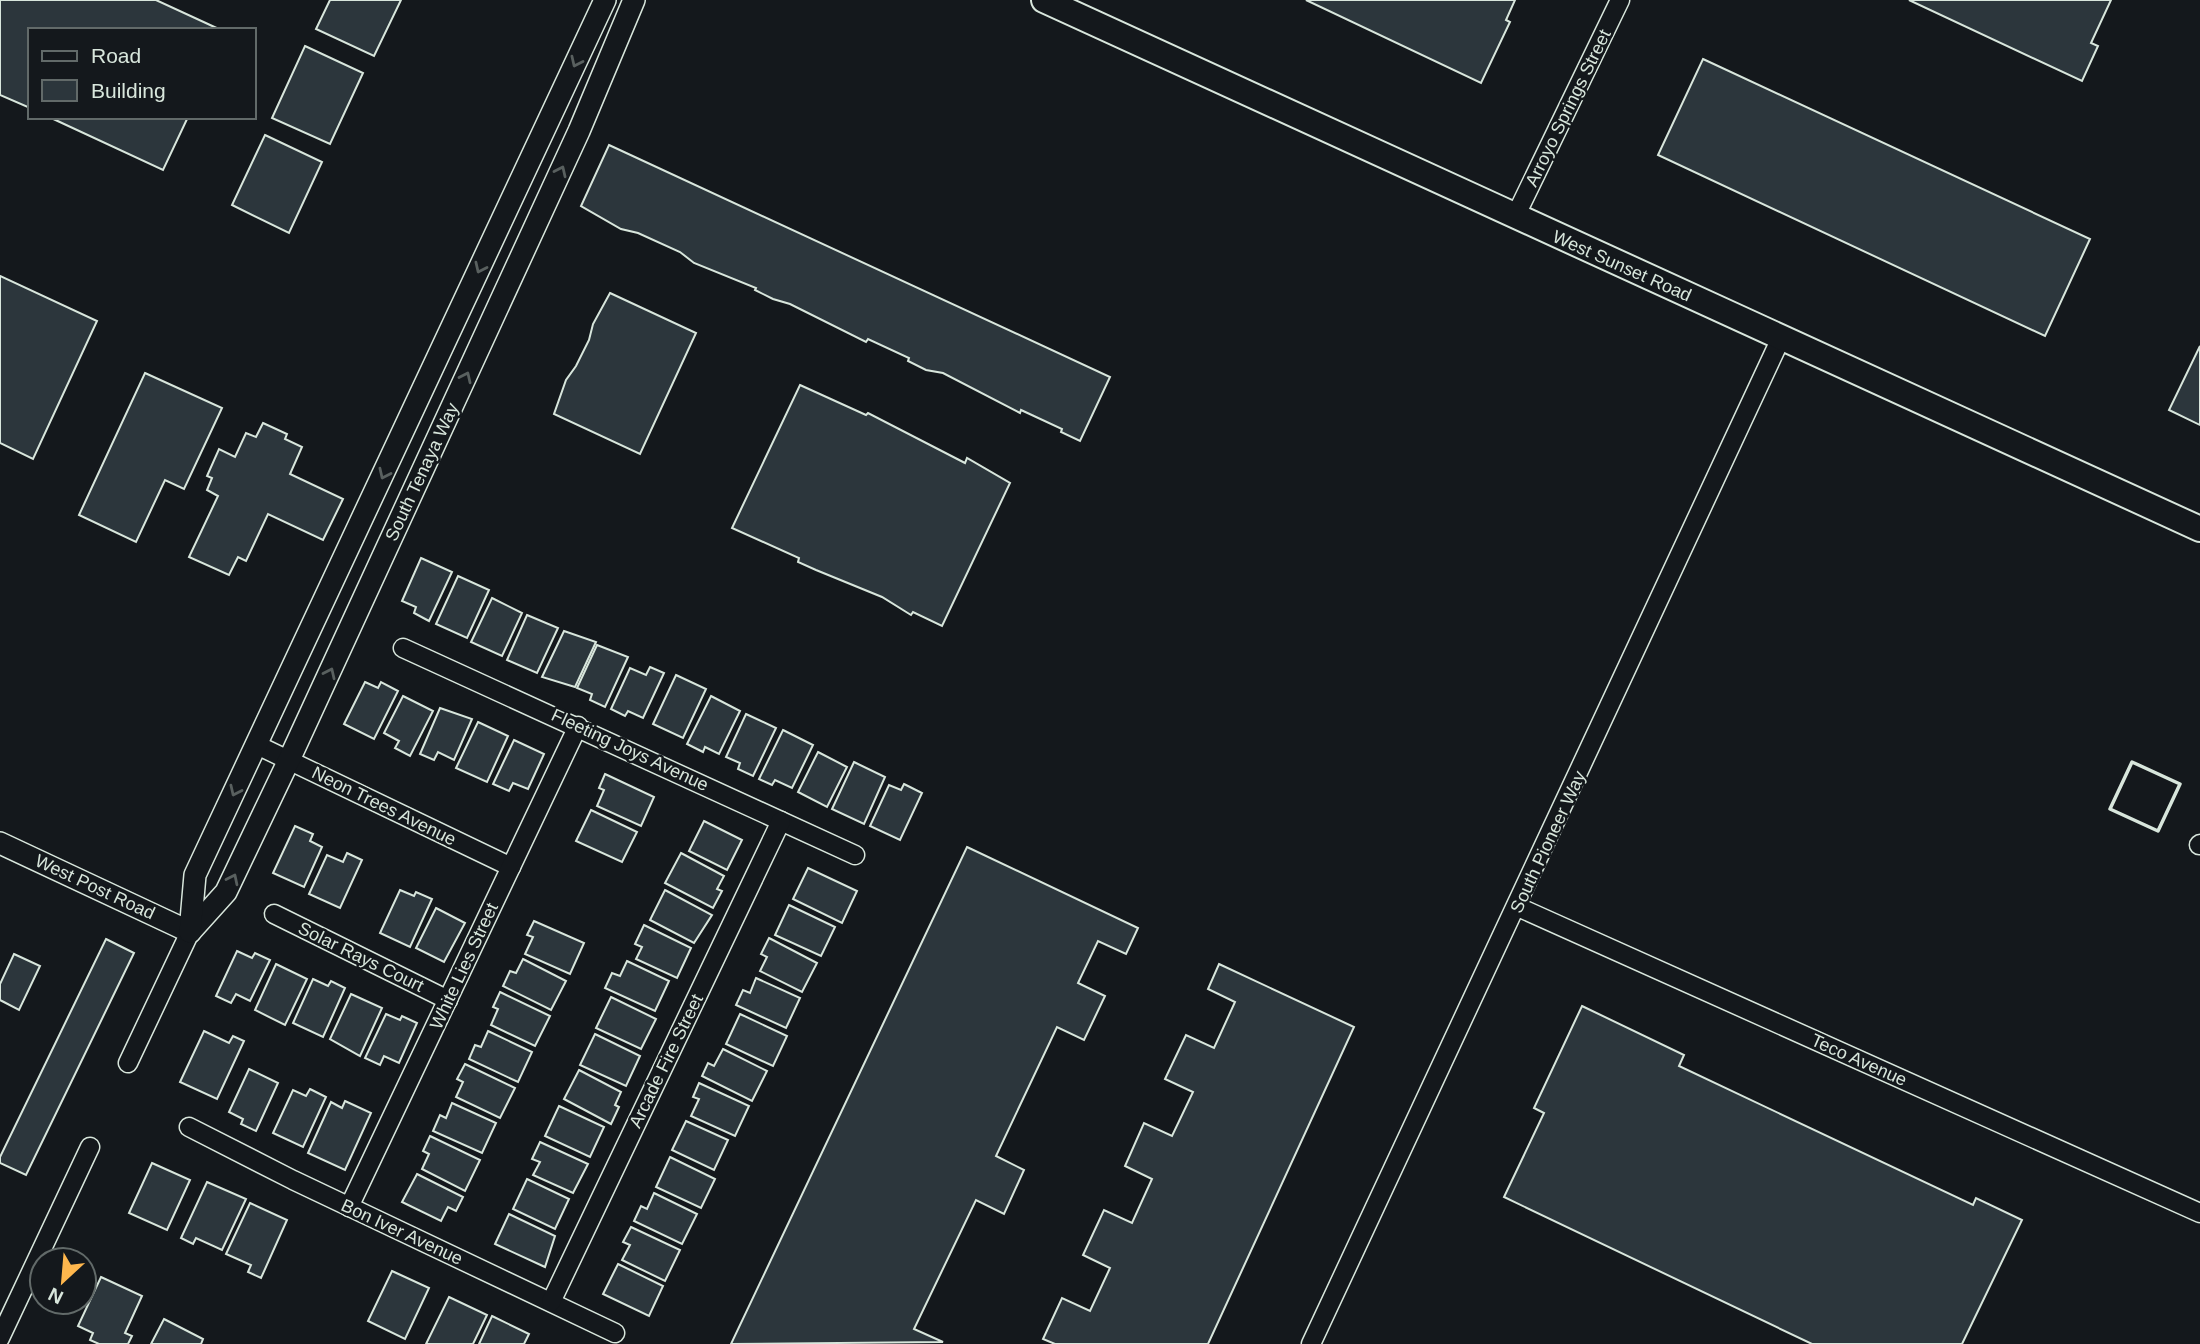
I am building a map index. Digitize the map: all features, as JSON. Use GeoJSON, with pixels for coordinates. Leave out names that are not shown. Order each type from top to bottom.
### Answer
{"type":"FeatureCollection","features":[{"type":"Feature","properties":{"kind":"main road","name":"West Sunset Road"},"geometry":{"type":"LineString","coordinates":[[1044,0],[1217,76],[1515,217],[2200,529]]}},
{"type":"Feature","properties":{"kind":"street","name":"South Tenaya Way"},"geometry":{"type":"LineString","coordinates":[[190,932],[195,875],[605,0]]}},
{"type":"Feature","properties":{"kind":"street","name":"South Tenaya Way"},"geometry":{"type":"LineString","coordinates":[[128,1063],[190,932],[226,892],[289,760],[579,131],[634,0]]}},
{"type":"Feature","properties":{"kind":"street","name":"Arroyo Springs Street"},"geometry":{"type":"LineString","coordinates":[[1515,217],[1620,0]]}},
{"type":"Feature","properties":{"kind":"street","name":"South Pioneer Way"},"geometry":{"type":"LineString","coordinates":[[1311,1344],[1518,906],[1781,338]]}},
{"type":"Feature","properties":{"kind":"street","name":"Fleeting Joys Avenue"},"geometry":{"type":"LineString","coordinates":[[403,648],[855,855]]}},
{"type":"Feature","properties":{"kind":"street","name":"White Lies Street"},"geometry":{"type":"LineString","coordinates":[[349,1207],[578,726]]}},
{"type":"Feature","properties":{"kind":"street","name":"Neon Trees Avenue"},"geometry":{"type":"LineString","coordinates":[[257,745],[511,867]]}},
{"type":"Feature","properties":{"kind":"street","name":"Arcade Fire Street"},"geometry":{"type":"LineString","coordinates":[[551,1302],[781,821]]}},
{"type":"Feature","properties":{"kind":"street","name":"West Post Road"},"geometry":{"type":"LineString","coordinates":[[0,843],[190,932]]}},
{"type":"Feature","properties":{"kind":"street","name":"Teco Avenue"},"geometry":{"type":"LineString","coordinates":[[1518,906],[2200,1213]]}},
{"type":"Feature","properties":{"kind":"street","name":"Solar Rays Court"},"geometry":{"type":"LineString","coordinates":[[274,914],[447,1000]]}},
{"type":"Feature","properties":{"kind":"street","name":"Bon Iver Avenue"},"geometry":{"type":"LineString","coordinates":[[189,1128],[615,1333]]}},
{"type":"Feature","properties":{"kind":"street"},"geometry":{"type":"LineString","coordinates":[[0,1338],[90,1147]]}},
{"type":"Feature","properties":{"kind":"building"},"geometry":{"type":"Polygon","coordinates":[[[0,0],[156,0],[217,28],[28,28],[28,107],[0,95],[0,0]]]}},
{"type":"Feature","properties":{"kind":"building"},"geometry":{"type":"Polygon","coordinates":[[[330,0],[401,0],[374,56],[316,29],[330,0]]]}},
{"type":"Feature","properties":{"kind":"building"},"geometry":{"type":"Polygon","coordinates":[[[1306,0],[1515,0],[1506,20],[1510,22],[1481,83],[1306,0]]]}},
{"type":"Feature","properties":{"kind":"building"},"geometry":{"type":"Polygon","coordinates":[[[1909,0],[2111,0],[2091,43],[2098,46],[2082,81],[1909,0]]]}},
{"type":"Feature","properties":{"kind":"building"},"geometry":{"type":"Polygon","coordinates":[[[305,46],[363,73],[330,144],[272,118],[305,46]]]}},
{"type":"Feature","properties":{"kind":"building"},"geometry":{"type":"Polygon","coordinates":[[[1703,59],[2090,239],[2045,336],[1658,155],[1703,59]]]}},
{"type":"Feature","properties":{"kind":"building"},"geometry":{"type":"Polygon","coordinates":[[[53,119],[187,119],[163,170],[53,119]]]}},
{"type":"Feature","properties":{"kind":"building"},"geometry":{"type":"Polygon","coordinates":[[[265,135],[322,162],[289,233],[232,205],[265,135]]]}},
{"type":"Feature","properties":{"kind":"building"},"geometry":{"type":"Polygon","coordinates":[[[609,145],[1110,377],[1080,441],[1061,432],[1062,429],[1021,410],[1020,413],[943,373],[926,370],[908,361],[909,358],[868,339],[866,342],[790,304],[773,299],[755,290],[756,288],[694,263],[680,252],[638,233],[621,229],[581,206],[609,145]]]}},
{"type":"Feature","properties":{"kind":"building"},"geometry":{"type":"Polygon","coordinates":[[[0,276],[97,321],[33,459],[0,443],[0,276]]]}},
{"type":"Feature","properties":{"kind":"building"},"geometry":{"type":"Polygon","coordinates":[[[610,293],[696,333],[640,454],[554,414],[566,380],[576,366],[589,340],[593,324],[610,293]]]}},
{"type":"Feature","properties":{"kind":"building"},"geometry":{"type":"Polygon","coordinates":[[[2200,346],[2200,425],[2169,410],[2200,346]]]}},
{"type":"Feature","properties":{"kind":"building"},"geometry":{"type":"Polygon","coordinates":[[[145,373],[222,408],[184,489],[165,480],[136,542],[79,515],[145,373]]]}},
{"type":"Feature","properties":{"kind":"building"},"geometry":{"type":"Polygon","coordinates":[[[800,385],[866,415],[868,413],[965,463],[967,458],[1010,483],[942,626],[913,612],[911,615],[882,597],[798,562],[799,558],[732,528],[800,385]]]}},
{"type":"Feature","properties":{"kind":"building"},"geometry":{"type":"Polygon","coordinates":[[[263,423],[287,434],[285,439],[302,447],[290,474],[343,499],[323,540],[268,514],[246,561],[238,557],[229,575],[189,557],[218,496],[207,490],[212,478],[207,476],[219,449],[235,457],[246,433],[256,437],[263,423]]]}},
{"type":"Feature","properties":{"kind":"building"},"geometry":{"type":"Polygon","coordinates":[[[421,558],[452,572],[429,621],[414,613],[416,607],[402,601],[421,558]]]}},
{"type":"Feature","properties":{"kind":"building"},"geometry":{"type":"Polygon","coordinates":[[[458,576],[489,590],[467,638],[436,624],[458,576]]]}},
{"type":"Feature","properties":{"kind":"building"},"geometry":{"type":"Polygon","coordinates":[[[492,598],[522,613],[502,656],[471,642],[492,598]]]}},
{"type":"Feature","properties":{"kind":"building"},"geometry":{"type":"Polygon","coordinates":[[[527,615],[558,628],[537,673],[507,660],[527,615]]]}},
{"type":"Feature","properties":{"kind":"building"},"geometry":{"type":"Polygon","coordinates":[[[564,631],[596,642],[575,687],[542,677],[564,631]]]}},
{"type":"Feature","properties":{"kind":"building"},"geometry":{"type":"Polygon","coordinates":[[[597,645],[628,657],[605,707],[590,700],[592,694],[577,688],[597,645]]]}},
{"type":"Feature","properties":{"kind":"building"},"geometry":{"type":"Polygon","coordinates":[[[650,667],[664,673],[643,718],[628,711],[625,716],[611,709],[630,668],[646,675],[650,667]]]}},
{"type":"Feature","properties":{"kind":"building"},"geometry":{"type":"Polygon","coordinates":[[[676,675],[706,689],[683,738],[653,724],[676,675]]]}},
{"type":"Feature","properties":{"kind":"building"},"geometry":{"type":"Polygon","coordinates":[[[365,682],[378,688],[381,682],[398,691],[374,739],[344,724],[365,682]]]}},
{"type":"Feature","properties":{"kind":"building"},"geometry":{"type":"Polygon","coordinates":[[[403,696],[433,711],[410,756],[395,748],[399,741],[384,733],[403,696]]]}},
{"type":"Feature","properties":{"kind":"building"},"geometry":{"type":"Polygon","coordinates":[[[711,696],[740,711],[719,754],[705,747],[703,752],[687,744],[711,696]]]}},
{"type":"Feature","properties":{"kind":"building"},"geometry":{"type":"Polygon","coordinates":[[[440,708],[472,719],[454,760],[438,752],[434,760],[420,754],[440,708]]]}},
{"type":"Feature","properties":{"kind":"building"},"geometry":{"type":"Polygon","coordinates":[[[746,714],[776,728],[753,776],[738,769],[740,763],[726,757],[746,714]]]}},
{"type":"Feature","properties":{"kind":"building"},"geometry":{"type":"Polygon","coordinates":[[[478,722],[508,736],[487,782],[456,768],[478,722]]]}},
{"type":"Feature","properties":{"kind":"building"},"geometry":{"type":"Polygon","coordinates":[[[783,730],[813,745],[792,788],[775,780],[772,785],[759,779],[783,730]]]}},
{"type":"Feature","properties":{"kind":"building"},"geometry":{"type":"Polygon","coordinates":[[[514,740],[544,754],[528,789],[513,783],[509,791],[493,784],[514,740]]]}},
{"type":"Feature","properties":{"kind":"building"},"geometry":{"type":"Polygon","coordinates":[[[818,752],[847,767],[827,807],[798,792],[818,752]]]}},
{"type":"Feature","properties":{"kind":"building"},"geometry":{"type":"Polygon","coordinates":[[[854,762],[885,777],[864,824],[832,809],[854,762]]]}},
{"type":"Feature","properties":{"kind":"building"},"geometry":{"type":"Polygon","coordinates":[[[605,774],[654,797],[641,826],[597,806],[604,790],[599,788],[605,774]]]}},
{"type":"Feature","properties":{"kind":"building"},"geometry":{"type":"Polygon","coordinates":[[[904,784],[922,793],[900,840],[870,826],[889,785],[901,790],[904,784]]]}},
{"type":"Feature","properties":{"kind":"building"},"geometry":{"type":"Polygon","coordinates":[[[591,810],[637,832],[622,862],[576,841],[591,810]]]}},
{"type":"Feature","properties":{"kind":"building"},"geometry":{"type":"Polygon","coordinates":[[[704,821],[742,840],[727,870],[689,851],[704,821]]]}},
{"type":"Feature","properties":{"kind":"building"},"geometry":{"type":"Polygon","coordinates":[[[295,826],[313,834],[310,841],[322,847],[304,887],[273,873],[295,826]]]}},
{"type":"Feature","properties":{"kind":"building"},"geometry":{"type":"Polygon","coordinates":[[[967,847],[1138,928],[1126,954],[1098,941],[1078,983],[1105,996],[1084,1040],[1057,1027],[996,1156],[1024,1170],[1004,1214],[976,1200],[914,1329],[943,1342],[731,1344],[967,847]]]}},
{"type":"Feature","properties":{"kind":"building"},"geometry":{"type":"Polygon","coordinates":[[[347,853],[362,860],[340,908],[309,894],[327,855],[343,862],[347,853]]]}},
{"type":"Feature","properties":{"kind":"building"},"geometry":{"type":"Polygon","coordinates":[[[681,853],[724,876],[717,889],[722,891],[713,908],[665,883],[681,853]]]}},
{"type":"Feature","properties":{"kind":"building"},"geometry":{"type":"Polygon","coordinates":[[[808,868],[857,891],[842,923],[793,899],[808,868]]]}},
{"type":"Feature","properties":{"kind":"building"},"geometry":{"type":"Polygon","coordinates":[[[400,890],[414,896],[416,892],[432,899],[410,947],[380,933],[400,890]]]}},
{"type":"Feature","properties":{"kind":"building"},"geometry":{"type":"Polygon","coordinates":[[[665,890],[712,915],[694,943],[650,920],[665,890]]]}},
{"type":"Feature","properties":{"kind":"building"},"geometry":{"type":"Polygon","coordinates":[[[789,905],[835,927],[821,956],[775,935],[789,905]]]}},
{"type":"Feature","properties":{"kind":"building"},"geometry":{"type":"Polygon","coordinates":[[[436,908],[465,923],[444,962],[416,948],[436,908]]]}},
{"type":"Feature","properties":{"kind":"building"},"geometry":{"type":"Polygon","coordinates":[[[534,921],[584,943],[570,974],[525,954],[533,937],[527,935],[534,921]]]}},
{"type":"Feature","properties":{"kind":"building"},"geometry":{"type":"Polygon","coordinates":[[[644,925],[691,948],[677,978],[636,959],[642,947],[635,944],[644,925]]]}},
{"type":"Feature","properties":{"kind":"building"},"geometry":{"type":"Polygon","coordinates":[[[769,938],[817,963],[802,992],[760,971],[767,957],[761,954],[769,938]]]}},
{"type":"Feature","properties":{"kind":"building"},"geometry":{"type":"Polygon","coordinates":[[[106,939],[134,953],[26,1175],[0,1163],[0,1157],[106,939]]]}},
{"type":"Feature","properties":{"kind":"building"},"geometry":{"type":"Polygon","coordinates":[[[237,951],[252,958],[255,953],[270,960],[250,1001],[236,994],[231,1003],[216,996],[237,951]]]}},
{"type":"Feature","properties":{"kind":"building"},"geometry":{"type":"Polygon","coordinates":[[[14,954],[40,966],[19,1010],[0,1000],[0,984],[14,954]]]}},
{"type":"Feature","properties":{"kind":"building"},"geometry":{"type":"Polygon","coordinates":[[[523,959],[566,981],[551,1010],[503,986],[510,971],[516,973],[523,959]]]}},
{"type":"Feature","properties":{"kind":"building"},"geometry":{"type":"Polygon","coordinates":[[[627,961],[669,981],[655,1011],[605,988],[612,973],[620,976],[627,961]]]}},
{"type":"Feature","properties":{"kind":"building"},"geometry":{"type":"Polygon","coordinates":[[[276,964],[307,979],[285,1025],[255,1010],[276,964]]]}},
{"type":"Feature","properties":{"kind":"building"},"geometry":{"type":"Polygon","coordinates":[[[1219,964],[1354,1027],[1208,1344],[1055,1344],[1043,1339],[1062,1298],[1090,1311],[1110,1268],[1083,1255],[1104,1210],[1132,1223],[1152,1179],[1125,1166],[1144,1123],[1172,1136],[1193,1092],[1165,1079],[1186,1035],[1214,1048],[1235,1002],[1208,989],[1219,964]]]}},
{"type":"Feature","properties":{"kind":"building"},"geometry":{"type":"Polygon","coordinates":[[[756,978],[800,998],[786,1028],[736,1005],[743,990],[750,993],[756,978]]]}},
{"type":"Feature","properties":{"kind":"building"},"geometry":{"type":"Polygon","coordinates":[[[313,979],[328,986],[331,981],[345,988],[323,1037],[293,1023],[313,979]]]}},
{"type":"Feature","properties":{"kind":"building"},"geometry":{"type":"Polygon","coordinates":[[[500,992],[550,1016],[535,1046],[491,1025],[498,1009],[493,1007],[500,992]]]}},
{"type":"Feature","properties":{"kind":"building"},"geometry":{"type":"Polygon","coordinates":[[[351,994],[382,1008],[360,1056],[330,1039],[351,994]]]}},
{"type":"Feature","properties":{"kind":"building"},"geometry":{"type":"Polygon","coordinates":[[[611,997],[656,1019],[641,1049],[596,1028],[611,997]]]}},
{"type":"Feature","properties":{"kind":"building"},"geometry":{"type":"Polygon","coordinates":[[[1582,1006],[1684,1055],[1679,1066],[1973,1205],[1976,1198],[2022,1220],[1962,1344],[1812,1344],[1504,1197],[1544,1113],[1534,1108],[1582,1006]]]}},
{"type":"Feature","properties":{"kind":"building"},"geometry":{"type":"Polygon","coordinates":[[[386,1014],[400,1020],[402,1016],[417,1023],[399,1063],[384,1056],[380,1065],[365,1058],[386,1014]]]}},
{"type":"Feature","properties":{"kind":"building"},"geometry":{"type":"Polygon","coordinates":[[[740,1014],[787,1036],[773,1066],[726,1044],[740,1014]]]}},
{"type":"Feature","properties":{"kind":"building"},"geometry":{"type":"Polygon","coordinates":[[[204,1031],[229,1043],[233,1036],[244,1041],[217,1099],[180,1082],[204,1031]]]}},
{"type":"Feature","properties":{"kind":"building"},"geometry":{"type":"Polygon","coordinates":[[[488,1031],[532,1052],[518,1082],[469,1059],[475,1045],[481,1047],[488,1031]]]}},
{"type":"Feature","properties":{"kind":"building"},"geometry":{"type":"Polygon","coordinates":[[[595,1034],[640,1056],[626,1086],[580,1065],[595,1034]]]}},
{"type":"Feature","properties":{"kind":"building"},"geometry":{"type":"Polygon","coordinates":[[[723,1049],[767,1071],[752,1101],[702,1076],[708,1063],[714,1066],[723,1049]]]}},
{"type":"Feature","properties":{"kind":"building"},"geometry":{"type":"Polygon","coordinates":[[[465,1064],[515,1088],[500,1118],[456,1097],[463,1082],[457,1079],[465,1064]]]}},
{"type":"Feature","properties":{"kind":"building"},"geometry":{"type":"Polygon","coordinates":[[[249,1069],[278,1083],[256,1131],[241,1124],[243,1119],[229,1112],[249,1069]]]}},
{"type":"Feature","properties":{"kind":"building"},"geometry":{"type":"Polygon","coordinates":[[[579,1070],[621,1092],[615,1105],[619,1107],[611,1124],[564,1099],[579,1070]]]}},
{"type":"Feature","properties":{"kind":"building"},"geometry":{"type":"Polygon","coordinates":[[[699,1083],[749,1106],[735,1136],[691,1116],[699,1099],[693,1097],[699,1083]]]}},
{"type":"Feature","properties":{"kind":"building"},"geometry":{"type":"Polygon","coordinates":[[[310,1089],[326,1097],[303,1147],[273,1133],[293,1090],[306,1096],[310,1089]]]}},
{"type":"Feature","properties":{"kind":"building"},"geometry":{"type":"Polygon","coordinates":[[[345,1101],[371,1113],[345,1170],[308,1153],[331,1102],[342,1108],[345,1101]]]}},
{"type":"Feature","properties":{"kind":"building"},"geometry":{"type":"Polygon","coordinates":[[[452,1103],[496,1123],[482,1153],[433,1131],[440,1115],[446,1118],[452,1103]]]}},
{"type":"Feature","properties":{"kind":"building"},"geometry":{"type":"Polygon","coordinates":[[[559,1106],[604,1127],[590,1157],[545,1136],[559,1106]]]}},
{"type":"Feature","properties":{"kind":"building"},"geometry":{"type":"Polygon","coordinates":[[[686,1121],[728,1140],[714,1170],[672,1150],[686,1121]]]}},
{"type":"Feature","properties":{"kind":"building"},"geometry":{"type":"Polygon","coordinates":[[[430,1136],[480,1160],[465,1191],[422,1169],[429,1154],[423,1151],[430,1136]]]}},
{"type":"Feature","properties":{"kind":"building"},"geometry":{"type":"Polygon","coordinates":[[[540,1142],[588,1164],[573,1193],[533,1175],[540,1162],[532,1159],[540,1142]]]}},
{"type":"Feature","properties":{"kind":"building"},"geometry":{"type":"Polygon","coordinates":[[[670,1157],[715,1179],[701,1208],[656,1187],[670,1157]]]}},
{"type":"Feature","properties":{"kind":"building"},"geometry":{"type":"Polygon","coordinates":[[[152,1163],[190,1180],[167,1230],[129,1213],[152,1163]]]}},
{"type":"Feature","properties":{"kind":"building"},"geometry":{"type":"Polygon","coordinates":[[[417,1174],[463,1197],[456,1211],[448,1207],[441,1221],[402,1202],[417,1174]]]}},
{"type":"Feature","properties":{"kind":"building"},"geometry":{"type":"Polygon","coordinates":[[[527,1179],[569,1199],[555,1229],[513,1209],[527,1179]]]}},
{"type":"Feature","properties":{"kind":"building"},"geometry":{"type":"Polygon","coordinates":[[[207,1182],[246,1199],[222,1250],[196,1238],[193,1244],[181,1238],[207,1182]]]}},
{"type":"Feature","properties":{"kind":"building"},"geometry":{"type":"Polygon","coordinates":[[[654,1193],[697,1214],[682,1244],[634,1221],[641,1206],[647,1209],[654,1193]]]}},
{"type":"Feature","properties":{"kind":"building"},"geometry":{"type":"Polygon","coordinates":[[[250,1203],[287,1220],[261,1278],[248,1272],[251,1265],[226,1254],[250,1203]]]}},
{"type":"Feature","properties":{"kind":"building"},"geometry":{"type":"Polygon","coordinates":[[[509,1214],[555,1236],[545,1267],[495,1244],[509,1214]]]}},
{"type":"Feature","properties":{"kind":"building"},"geometry":{"type":"Polygon","coordinates":[[[631,1227],[680,1250],[665,1281],[622,1260],[630,1245],[623,1242],[631,1227]]]}},
{"type":"Feature","properties":{"kind":"building"},"geometry":{"type":"Polygon","coordinates":[[[618,1264],[663,1286],[649,1316],[603,1294],[618,1264]]]}},
{"type":"Feature","properties":{"kind":"building"},"geometry":{"type":"Polygon","coordinates":[[[392,1271],[429,1288],[405,1339],[368,1321],[392,1271]]]}},
{"type":"Feature","properties":{"kind":"building"},"geometry":{"type":"Polygon","coordinates":[[[101,1277],[142,1296],[125,1333],[132,1336],[128,1344],[99,1344],[90,1340],[93,1333],[78,1326],[83,1316],[98,1316],[98,1283],[101,1277]]]}},
{"type":"Feature","properties":{"kind":"building"},"geometry":{"type":"Polygon","coordinates":[[[449,1297],[487,1315],[473,1344],[426,1344],[449,1297]]]}},
{"type":"Feature","properties":{"kind":"building"},"geometry":{"type":"Polygon","coordinates":[[[492,1316],[529,1334],[524,1344],[479,1344],[492,1316]]]}},
{"type":"Feature","properties":{"kind":"building"},"geometry":{"type":"Polygon","coordinates":[[[164,1319],[203,1339],[201,1344],[151,1344],[164,1319]]]}},
{"type":"Feature","properties":{"kind":"wall"},"geometry":{"type":"LineString","coordinates":[[2132,762],[2180,784],[2158,831],[2110,809],[2132,762]]}}]}
